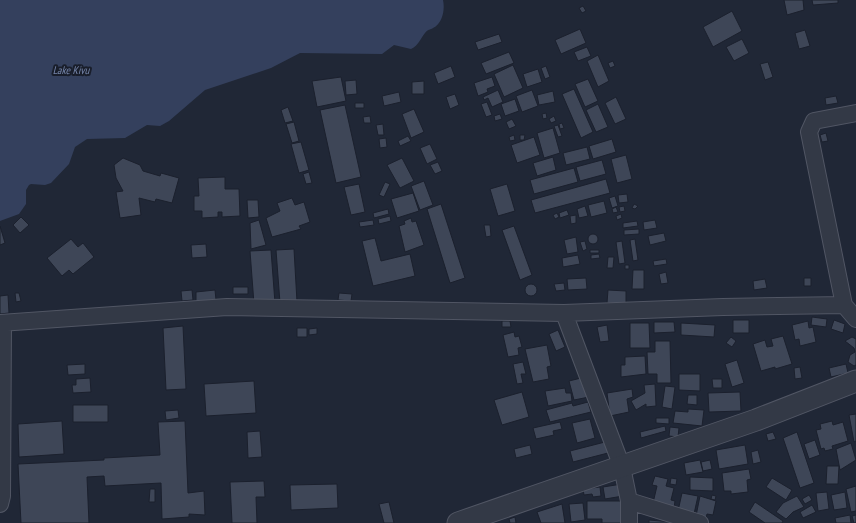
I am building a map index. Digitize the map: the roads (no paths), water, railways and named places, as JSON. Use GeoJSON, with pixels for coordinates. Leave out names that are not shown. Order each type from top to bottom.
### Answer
{"type":"FeatureCollection","features":[{"type":"Feature","properties":{"kind":"street"},"geometry":{"type":"LineString","coordinates":[[856,113],[814,122],[809,132],[844,305],[856,319]]}},
{"type":"Feature","properties":{"kind":"street"},"geometry":{"type":"LineString","coordinates":[[0,504],[2,496],[1,323],[227,307],[564,313],[723,307],[844,305]]}},
{"type":"Feature","properties":{"kind":"street"},"geometry":{"type":"LineString","coordinates":[[564,313],[622,467],[629,502],[629,523]]}},
{"type":"Feature","properties":{"kind":"street"},"geometry":{"type":"LineString","coordinates":[[458,523],[756,420],[856,381]]}},
{"type":"Feature","properties":{"kind":"street"},"geometry":{"type":"LineString","coordinates":[[629,502],[700,523]]}},
{"type":"Feature","properties":{"kind":"water","name":"Lake Kivu"},"geometry":{"type":"Polygon","coordinates":[[[0,0],[443,0],[444,7],[439,23],[432,29],[428,30],[418,44],[411,49],[394,45],[382,54],[300,53],[271,68],[205,90],[169,121],[160,126],[147,125],[125,138],[87,139],[75,147],[69,164],[51,183],[45,185],[29,185],[26,190],[26,204],[19,214],[0,221],[0,0]]]}}]}
